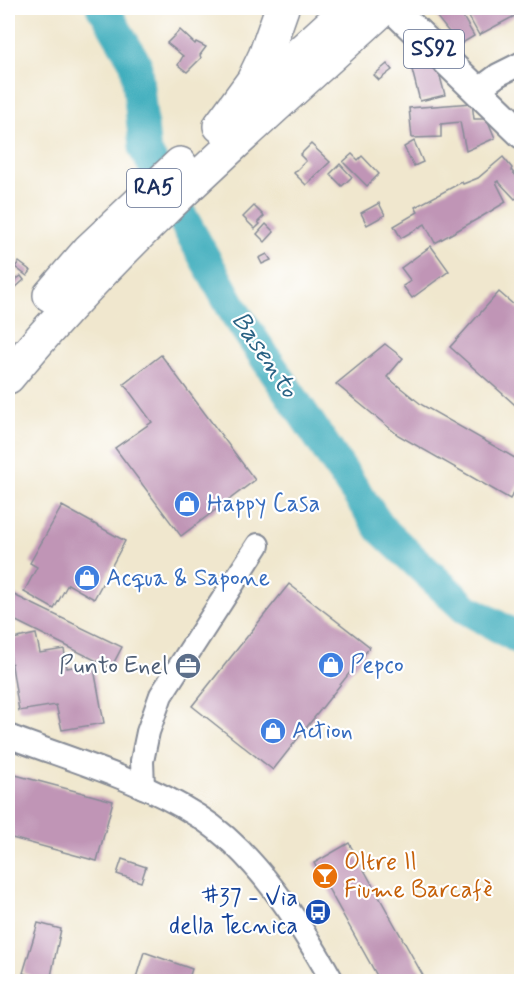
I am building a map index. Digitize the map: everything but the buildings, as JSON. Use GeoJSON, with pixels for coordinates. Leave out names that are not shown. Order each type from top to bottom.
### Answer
{"type":"FeatureCollection","features":[{"type":"Feature","properties":{"kind":"highway"},"geometry":{"type":"LineString","coordinates":[[227,135],[266,56],[282,8]]}},
{"type":"Feature","properties":{"kind":"highway","name":"RA5"},"geometry":{"type":"LineString","coordinates":[[8,345],[350,17],[384,8]]}},
{"type":"Feature","properties":{"kind":"highway","name":"RA5"},"geometry":{"type":"LineString","coordinates":[[8,377],[44,332],[97,258]]}},
{"type":"Feature","properties":{"kind":"main road","name":"SS92"},"geometry":{"type":"LineString","coordinates":[[392,8],[522,134]]}},
{"type":"Feature","properties":{"kind":"street"},"geometry":{"type":"LineString","coordinates":[[478,90],[498,75],[522,63]]}},
{"type":"Feature","properties":{"kind":"street"},"geometry":{"type":"LineString","coordinates":[[143,787],[142,761],[148,732],[161,695],[258,545]]}},
{"type":"Feature","properties":{"kind":"street"},"geometry":{"type":"LineString","coordinates":[[8,736],[143,787],[198,816],[240,850],[263,876],[315,949],[333,981]]}},
{"type":"Feature","properties":{"kind":"waterway","name":"Basento"},"geometry":{"type":"LineString","coordinates":[[102,8],[136,64],[145,150],[235,313],[381,529],[465,608],[522,640]]}},
{"type":"Feature","properties":{"kind":"place","name":"Happy Casa"},"geometry":{"type":"Point","coordinates":[187,504]}},
{"type":"Feature","properties":{"kind":"place","name":"Acqua & Sapone"},"geometry":{"type":"Point","coordinates":[87,578]}},
{"type":"Feature","properties":{"kind":"place","name":"Pepco"},"geometry":{"type":"Point","coordinates":[331,665]}},
{"type":"Feature","properties":{"kind":"place","name":"Punto Enel"},"geometry":{"type":"Point","coordinates":[188,666]}},
{"type":"Feature","properties":{"kind":"place","name":"Action"},"geometry":{"type":"Point","coordinates":[273,731]}},
{"type":"Feature","properties":{"kind":"place","name":"Oltre Il Fiume Barcafè"},"geometry":{"type":"Point","coordinates":[325,876]}},
{"type":"Feature","properties":{"kind":"place","name":"#37 - Via della Tecnica"},"geometry":{"type":"Point","coordinates":[318,912]}}]}
